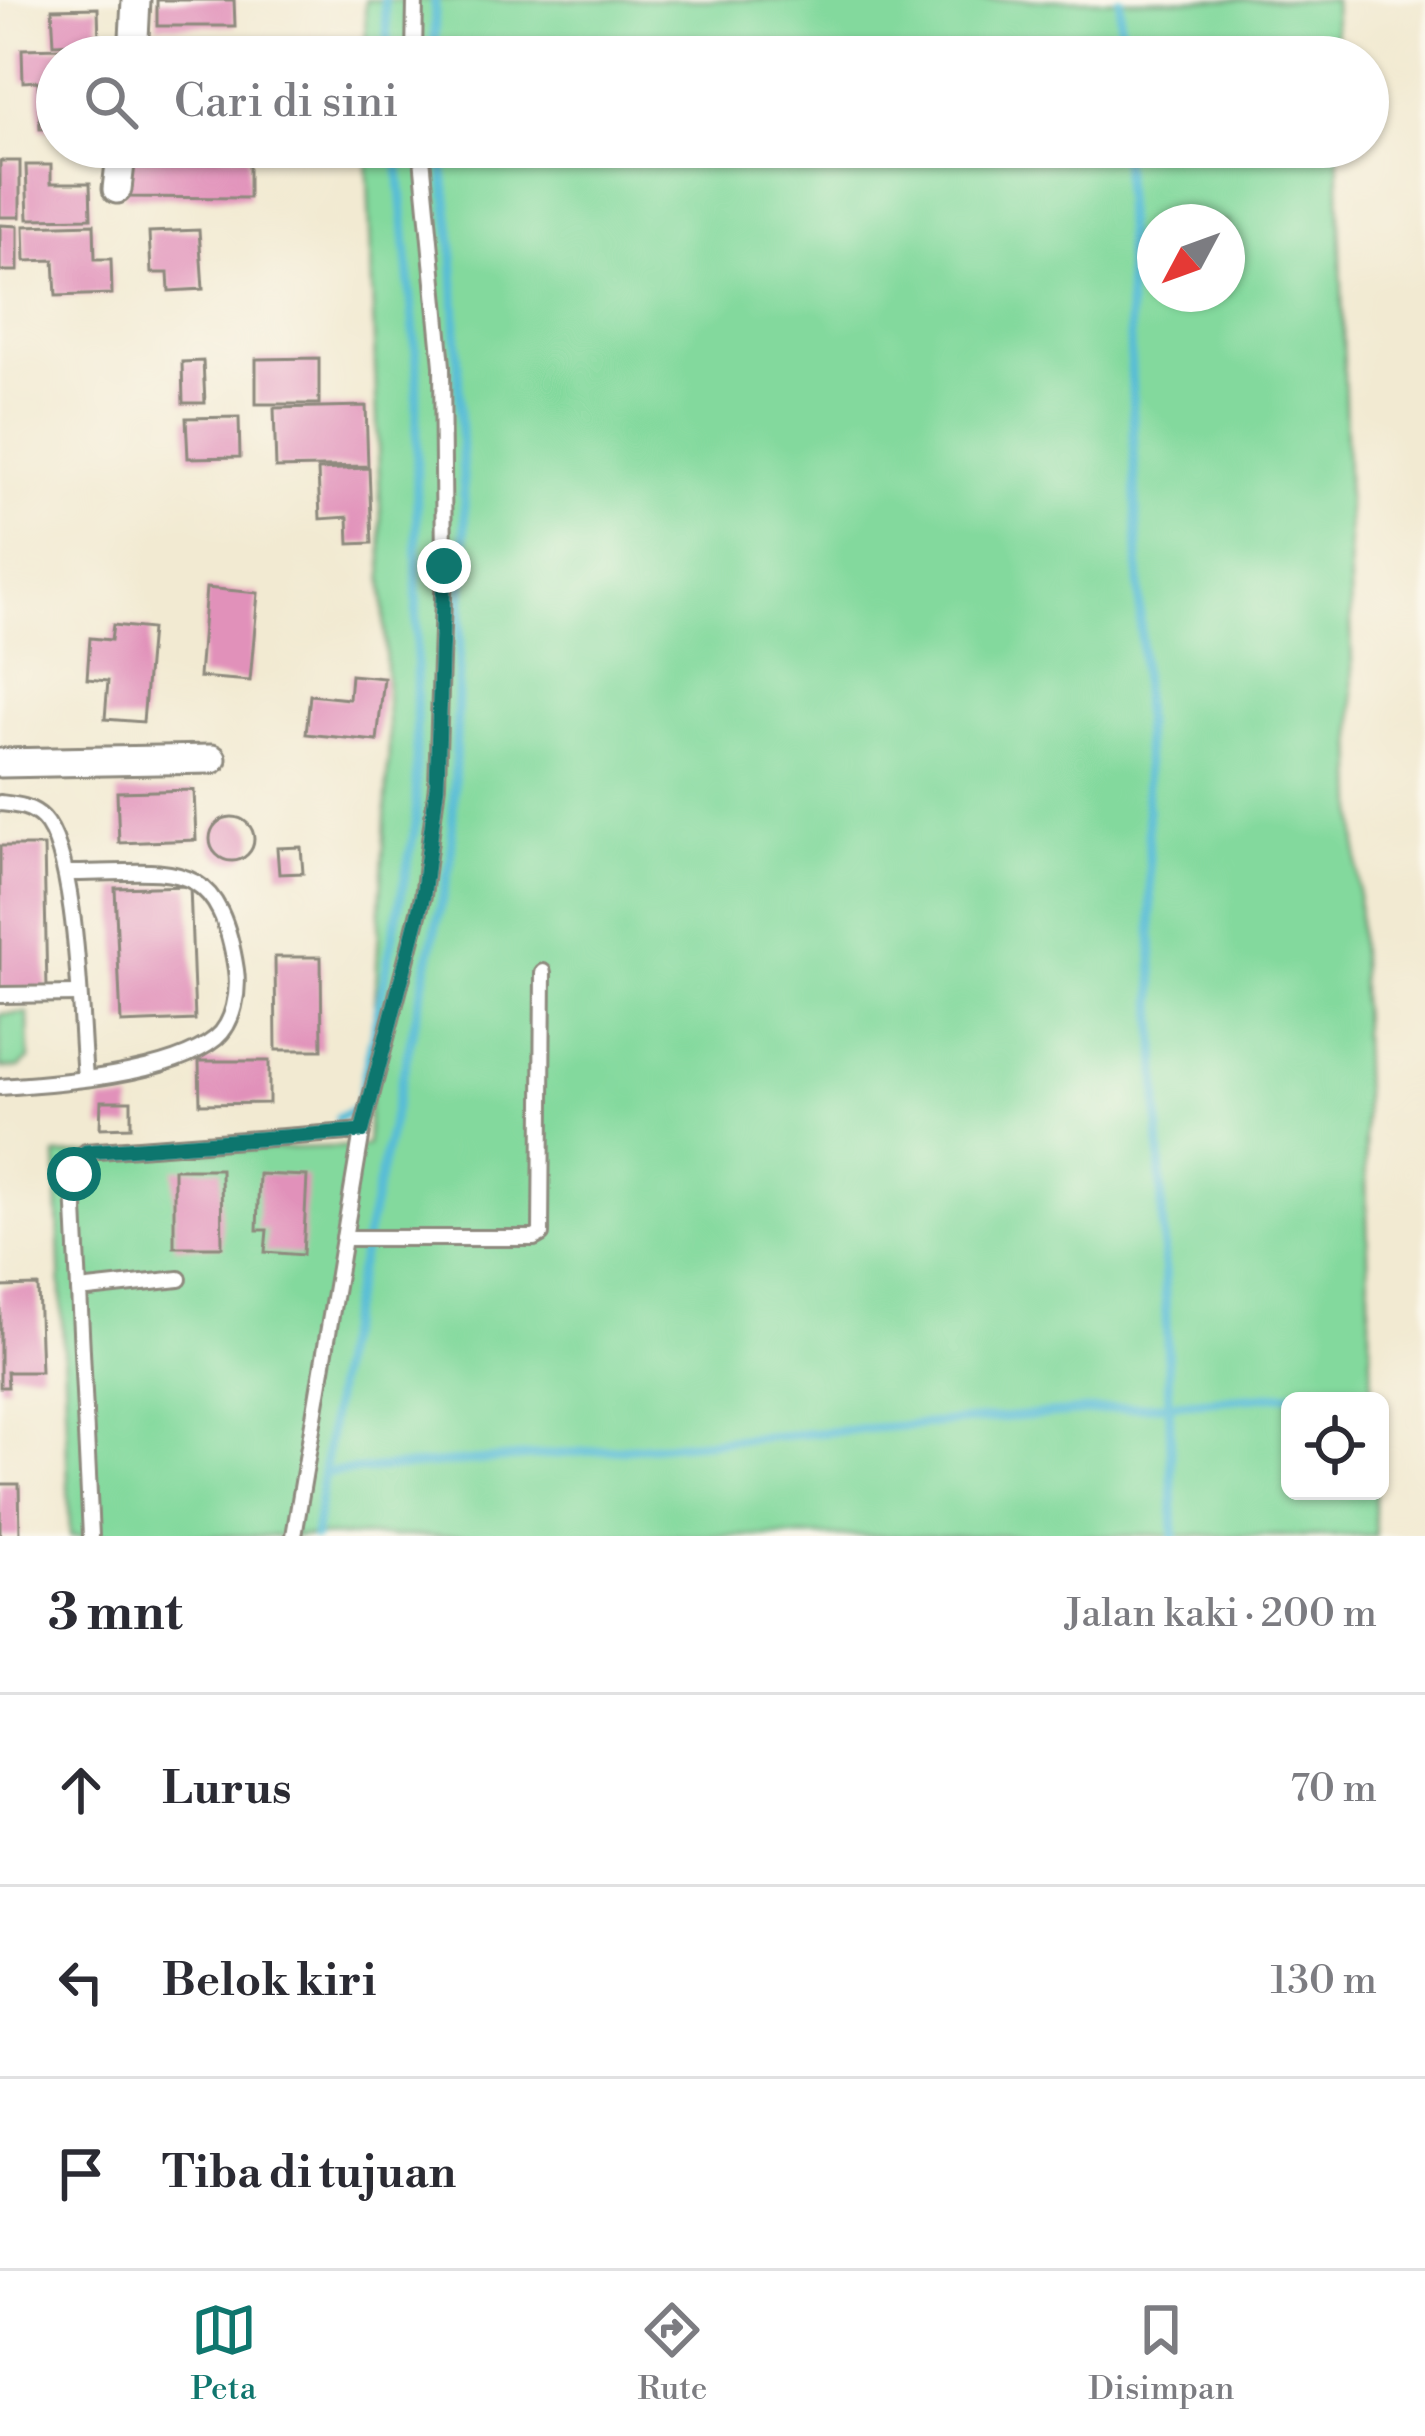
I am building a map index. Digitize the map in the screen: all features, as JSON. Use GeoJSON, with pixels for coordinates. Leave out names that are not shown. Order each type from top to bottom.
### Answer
{"type":"FeatureCollection","features":[{"type":"Feature","properties":{"kind":"street"},"geometry":{"type":"LineString","coordinates":[[135,36],[136,0]]}},
{"type":"Feature","properties":{"kind":"street"},"geometry":{"type":"LineString","coordinates":[[117,189],[120,168]]}},
{"type":"Feature","properties":{"kind":"street"},"geometry":{"type":"LineString","coordinates":[[0,763],[212,759]]}},
{"type":"Feature","properties":{"kind":"lane"},"geometry":{"type":"LineString","coordinates":[[414,36],[415,0]]}},
{"type":"Feature","properties":{"kind":"lane"},"geometry":{"type":"LineString","coordinates":[[294,1536],[351,1239],[362,1131],[423,896],[437,785],[444,566],[442,367],[423,168]]}},
{"type":"Feature","properties":{"kind":"lane"},"geometry":{"type":"LineString","coordinates":[[0,803],[25,806],[40,815],[54,832],[67,873],[86,1076]]}},
{"type":"Feature","properties":{"kind":"lane"},"geometry":{"type":"LineString","coordinates":[[0,1087],[150,1065],[199,1048],[219,1036],[231,1018],[238,985],[228,918],[196,881],[169,874],[67,873]]}},
{"type":"Feature","properties":{"kind":"lane"},"geometry":{"type":"LineString","coordinates":[[351,1239],[534,1238],[541,1234],[543,972]]}},
{"type":"Feature","properties":{"kind":"lane"},"geometry":{"type":"LineString","coordinates":[[0,995],[78,994]]}},
{"type":"Feature","properties":{"kind":"lane"},"geometry":{"type":"LineString","coordinates":[[91,1536],[73,1167],[86,1152],[362,1131]]}},
{"type":"Feature","properties":{"kind":"lane"},"geometry":{"type":"LineString","coordinates":[[79,1290],[179,1279]]}},
{"type":"Feature","properties":{"kind":"green space"},"geometry":{"type":"Polygon","coordinates":[[[365,0],[1334,0],[1335,36],[366,36],[365,0]]]}},
{"type":"Feature","properties":{"kind":"green space"},"geometry":{"type":"Polygon","coordinates":[[[368,168],[1339,168],[1372,1392],[1281,1392],[1281,1500],[1374,1500],[1375,1536],[70,1536],[56,1155],[367,1146],[389,748],[368,168]]]}},
{"type":"Feature","properties":{"kind":"green space"},"geometry":{"type":"Polygon","coordinates":[[[28,1013],[29,1059],[19,1068],[0,1068],[0,1014],[28,1013]]]}},
{"type":"Feature","properties":{"kind":"building"},"geometry":{"type":"Polygon","coordinates":[[[157,0],[234,0],[235,26],[157,26],[157,0]]]}},
{"type":"Feature","properties":{"kind":"building"},"geometry":{"type":"Polygon","coordinates":[[[98,8],[99,36],[54,36],[52,9],[98,8]]]}},
{"type":"Feature","properties":{"kind":"building"},"geometry":{"type":"Polygon","coordinates":[[[22,49],[36,49],[36,81],[23,82],[22,49]]]}},
{"type":"Feature","properties":{"kind":"building"},"geometry":{"type":"Polygon","coordinates":[[[0,161],[20,161],[20,217],[0,217],[0,161]]]}},
{"type":"Feature","properties":{"kind":"building"},"geometry":{"type":"Polygon","coordinates":[[[26,165],[51,168],[51,183],[90,183],[91,218],[28,219],[26,165]]]}},
{"type":"Feature","properties":{"kind":"building"},"geometry":{"type":"Polygon","coordinates":[[[125,168],[249,168],[249,198],[124,197],[125,168]]]}},
{"type":"Feature","properties":{"kind":"building"},"geometry":{"type":"Polygon","coordinates":[[[94,224],[95,259],[111,259],[112,294],[56,296],[54,260],[25,261],[24,226],[94,224]]]}},
{"type":"Feature","properties":{"kind":"building"},"geometry":{"type":"Polygon","coordinates":[[[0,225],[18,226],[18,271],[0,271],[0,225]]]}},
{"type":"Feature","properties":{"kind":"building"},"geometry":{"type":"Polygon","coordinates":[[[199,230],[203,289],[169,291],[168,273],[151,273],[149,232],[199,230]]]}},
{"type":"Feature","properties":{"kind":"building"},"geometry":{"type":"Polygon","coordinates":[[[319,358],[319,404],[256,404],[256,359],[319,358]]]}},
{"type":"Feature","properties":{"kind":"building"},"geometry":{"type":"Polygon","coordinates":[[[203,361],[205,403],[183,403],[182,362],[203,361]]]}},
{"type":"Feature","properties":{"kind":"building"},"geometry":{"type":"Polygon","coordinates":[[[366,406],[368,466],[276,468],[274,408],[366,406]]]}},
{"type":"Feature","properties":{"kind":"building"},"geometry":{"type":"Polygon","coordinates":[[[239,417],[240,457],[188,458],[186,418],[239,417]]]}},
{"type":"Feature","properties":{"kind":"building"},"geometry":{"type":"Polygon","coordinates":[[[369,468],[372,543],[349,544],[348,517],[320,519],[318,470],[369,468]]]}},
{"type":"Feature","properties":{"kind":"building"},"geometry":{"type":"Polygon","coordinates":[[[206,588],[258,593],[250,681],[199,677],[206,588]]]}},
{"type":"Feature","properties":{"kind":"building"},"geometry":{"type":"Polygon","coordinates":[[[113,625],[151,629],[143,722],[105,719],[108,681],[87,679],[90,638],[111,640],[113,625]]]}},
{"type":"Feature","properties":{"kind":"building"},"geometry":{"type":"Polygon","coordinates":[[[351,675],[384,678],[377,741],[306,734],[310,695],[349,699],[351,675]]]}},
{"type":"Feature","properties":{"kind":"building"},"geometry":{"type":"Polygon","coordinates":[[[194,790],[196,840],[119,843],[117,792],[194,790]]]}},
{"type":"Feature","properties":{"kind":"building"},"geometry":{"type":"Polygon","coordinates":[[[232,817],[248,823],[254,839],[248,855],[232,861],[216,855],[210,839],[216,823],[232,817]]]}},
{"type":"Feature","properties":{"kind":"building"},"geometry":{"type":"Polygon","coordinates":[[[0,846],[44,846],[47,989],[0,990],[0,846]]]}},
{"type":"Feature","properties":{"kind":"building"},"geometry":{"type":"Polygon","coordinates":[[[301,847],[303,873],[279,874],[277,848],[301,847]]]}},
{"type":"Feature","properties":{"kind":"building"},"geometry":{"type":"Polygon","coordinates":[[[190,886],[195,1020],[121,1023],[115,888],[190,886]]]}},
{"type":"Feature","properties":{"kind":"building"},"geometry":{"type":"Polygon","coordinates":[[[275,957],[321,957],[322,1050],[276,1050],[275,957]]]}},
{"type":"Feature","properties":{"kind":"building"},"geometry":{"type":"Polygon","coordinates":[[[199,1061],[269,1061],[269,1103],[200,1104],[199,1061]]]}},
{"type":"Feature","properties":{"kind":"building"},"geometry":{"type":"Polygon","coordinates":[[[101,1101],[131,1101],[131,1127],[100,1128],[101,1101]]]}},
{"type":"Feature","properties":{"kind":"building"},"geometry":{"type":"Polygon","coordinates":[[[174,1169],[221,1169],[222,1247],[174,1247],[174,1169]]]}},
{"type":"Feature","properties":{"kind":"building"},"geometry":{"type":"Polygon","coordinates":[[[259,1174],[307,1176],[303,1255],[265,1252],[267,1230],[257,1230],[259,1174]]]}},
{"type":"Feature","properties":{"kind":"building"},"geometry":{"type":"Polygon","coordinates":[[[38,1286],[41,1372],[7,1372],[8,1387],[0,1387],[0,1287],[38,1286]]]}},
{"type":"Feature","properties":{"kind":"building"},"geometry":{"type":"Polygon","coordinates":[[[0,1484],[19,1484],[20,1536],[0,1536],[0,1484]]]}},
{"type":"Feature","properties":{"kind":"waterway"},"geometry":{"type":"LineString","coordinates":[[384,0],[387,36]]}},
{"type":"Feature","properties":{"kind":"waterway"},"geometry":{"type":"LineString","coordinates":[[434,36],[435,0]]}},
{"type":"Feature","properties":{"kind":"waterway"},"geometry":{"type":"LineString","coordinates":[[1120,0],[1121,36]]}},
{"type":"Feature","properties":{"kind":"waterway"},"geometry":{"type":"LineString","coordinates":[[338,1118],[358,1108],[416,823],[417,364],[399,168]]}},
{"type":"Feature","properties":{"kind":"waterway"},"geometry":{"type":"LineString","coordinates":[[315,1536],[340,1354],[451,860],[465,524],[453,249],[443,168]]}},
{"type":"Feature","properties":{"kind":"waterway"},"geometry":{"type":"LineString","coordinates":[[1124,168],[1174,1536]]}},
{"type":"Feature","properties":{"kind":"waterway"},"geometry":{"type":"LineString","coordinates":[[324,1473],[1344,1390]]}},
{"type":"Feature","properties":{"kind":"route"},"geometry":{"type":"LineString","coordinates":[[74,1174],[73,1167],[86,1152],[362,1131],[423,896],[437,785],[444,566]]}}]}
